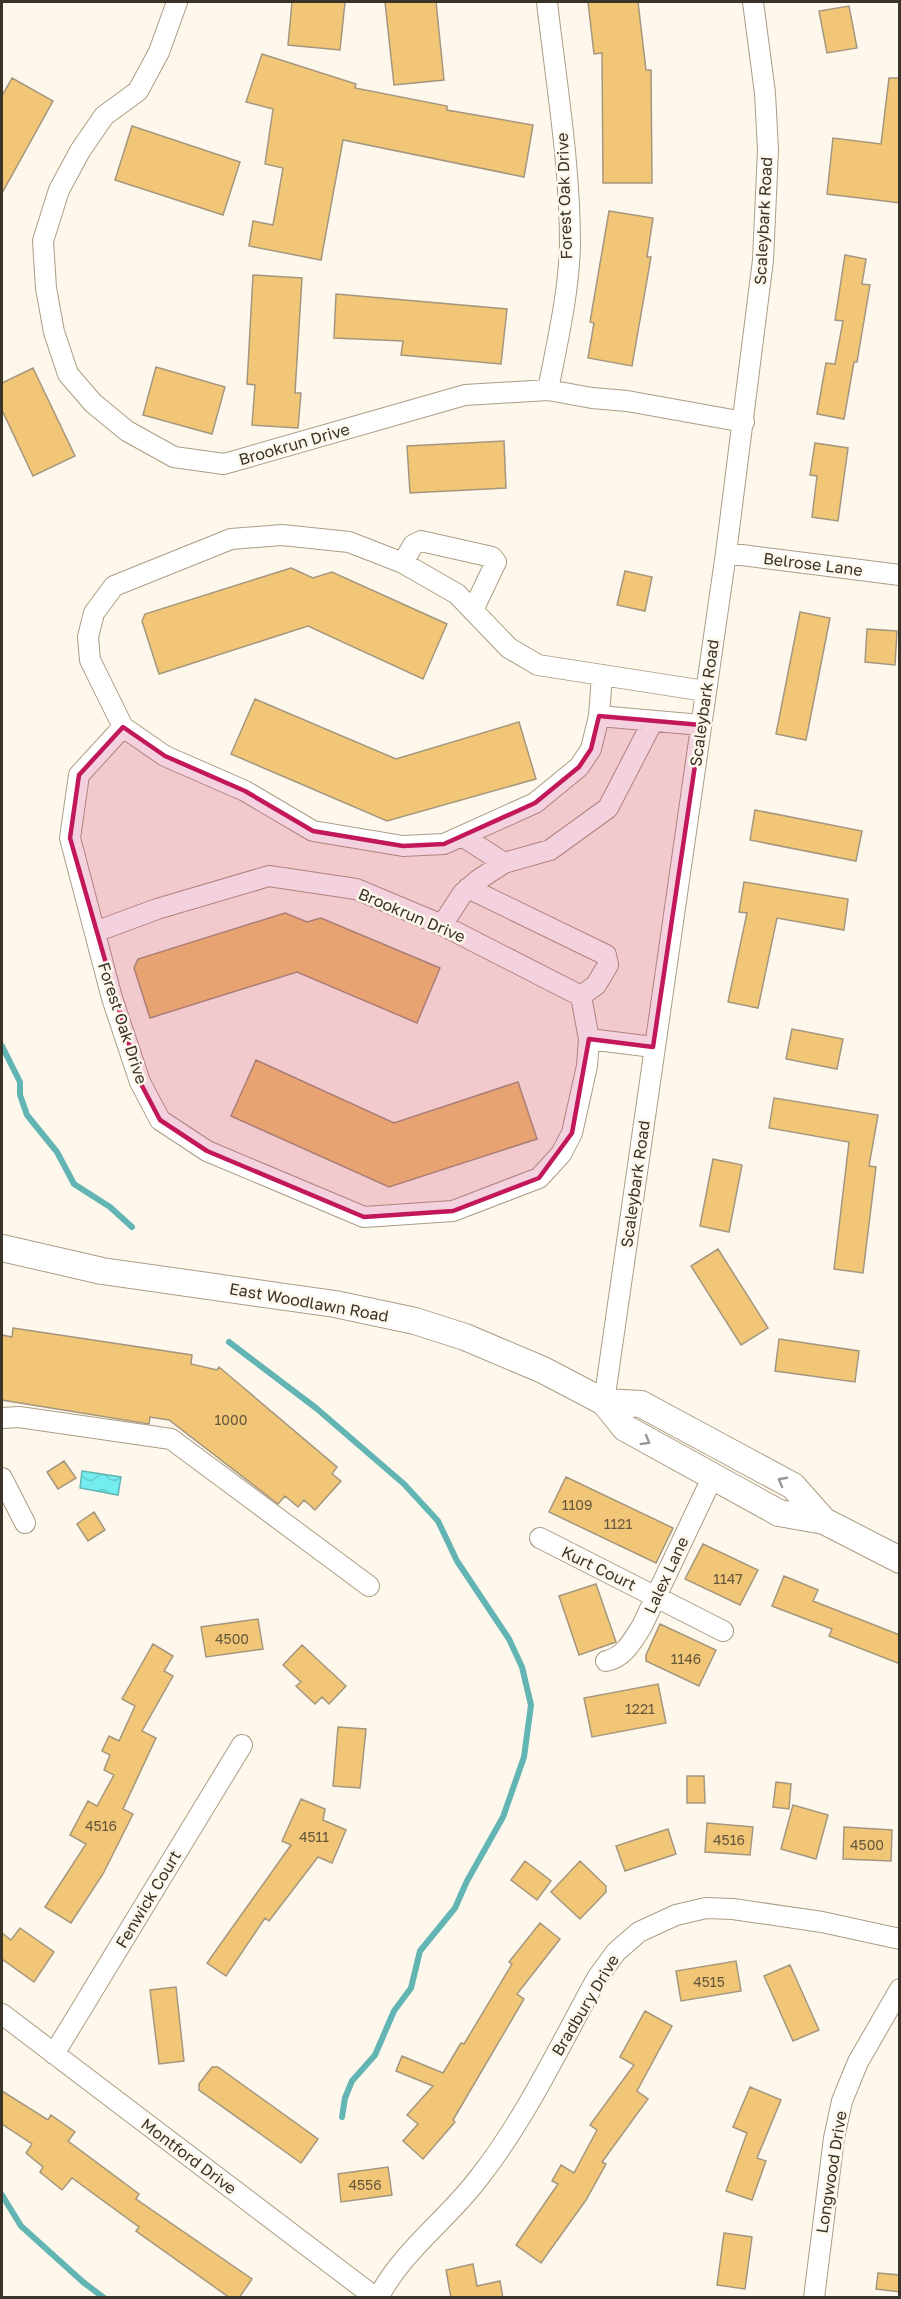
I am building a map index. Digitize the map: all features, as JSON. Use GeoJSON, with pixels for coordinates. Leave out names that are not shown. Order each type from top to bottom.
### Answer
{"type":"FeatureCollection","features":[{"type":"Feature","properties":{"kind":"main road","name":"East Woodlawn Road"},"geometry":{"type":"LineString","coordinates":[[2,1248],[102,1271],[266,1293],[415,1322],[513,1356],[604,1402],[641,1404],[793,1486],[824,1521]]}},
{"type":"Feature","properties":{"kind":"main road","name":"East Woodlawn Road"},"geometry":{"type":"LineString","coordinates":[[604,1402],[625,1428],[712,1478],[779,1513],[824,1521],[900,1560]]}},
{"type":"Feature","properties":{"kind":"street","name":"Brookrun Drive"},"geometry":{"type":"LineString","coordinates":[[177,2],[159,52],[138,91],[104,116],[80,151],[59,190],[43,241],[46,288],[54,332],[68,374],[93,403],[127,431],[174,457],[224,464],[465,395],[549,390],[592,398],[627,400],[744,422]]}},
{"type":"Feature","properties":{"kind":"street","name":"Forest Oak Drive"},"geometry":{"type":"LineString","coordinates":[[547,2],[565,152],[570,245],[549,390]]}},
{"type":"Feature","properties":{"kind":"street","name":"Scaleybark Road"},"geometry":{"type":"LineString","coordinates":[[604,1402],[653,1047],[726,553],[763,260],[768,187],[765,93],[753,2]]}},
{"type":"Feature","properties":{"kind":"street"},"geometry":{"type":"LineString","coordinates":[[602,675],[599,716],[591,749],[579,767],[535,803],[462,836],[444,844],[403,846],[313,831],[245,791],[165,756],[123,727],[90,660],[88,637],[94,613],[114,586],[231,539],[282,535],[349,542],[403,563],[457,594],[509,648],[538,665],[705,691]]}},
{"type":"Feature","properties":{"kind":"street"},"geometry":{"type":"LineString","coordinates":[[403,563],[413,545],[421,541],[492,556],[496,562],[473,610]]}},
{"type":"Feature","properties":{"kind":"street","name":"Belrose Lane"},"geometry":{"type":"LineString","coordinates":[[726,553],[900,575]]}},
{"type":"Feature","properties":{"kind":"street"},"geometry":{"type":"LineString","coordinates":[[599,716],[701,725]]}},
{"type":"Feature","properties":{"kind":"street"},"geometry":{"type":"LineString","coordinates":[[442,926],[468,888],[504,862],[550,850],[608,808],[653,721]]}},
{"type":"Feature","properties":{"kind":"street","name":"Forest Oak Drive"},"geometry":{"type":"LineString","coordinates":[[123,727],[79,775],[70,838],[112,998],[140,1082],[160,1120],[207,1151],[364,1217],[453,1211],[539,1178],[561,1154],[572,1133],[587,1066],[589,1039]]}},
{"type":"Feature","properties":{"kind":"street"},"geometry":{"type":"LineString","coordinates":[[462,836],[504,862]]}},
{"type":"Feature","properties":{"kind":"street","name":"Brookrun Drive"},"geometry":{"type":"LineString","coordinates":[[95,932],[157,909],[268,876],[356,890],[442,926],[581,996]]}},
{"type":"Feature","properties":{"kind":"street"},"geometry":{"type":"LineString","coordinates":[[468,888],[606,955],[608,965],[596,985],[581,996],[589,1039],[653,1047]]}},
{"type":"Feature","properties":{"kind":"street"},"geometry":{"type":"LineString","coordinates":[[2,1418],[19,1417],[171,1439],[369,1586]]}},
{"type":"Feature","properties":{"kind":"street"},"geometry":{"type":"LineString","coordinates":[[2,1478],[25,1522]]}},
{"type":"Feature","properties":{"kind":"street","name":"Lalex Lane"},"geometry":{"type":"LineString","coordinates":[[606,1661],[615,1659],[630,1644],[656,1596],[712,1478]]}},
{"type":"Feature","properties":{"kind":"street","name":"Kurt Court"},"geometry":{"type":"LineString","coordinates":[[540,1538],[723,1631]]}},
{"type":"Feature","properties":{"kind":"street","name":"Fenwick Court"},"geometry":{"type":"LineString","coordinates":[[54,2054],[242,1745]]}},
{"type":"Feature","properties":{"kind":"street","name":"Bradbury Drive"},"geometry":{"type":"LineString","coordinates":[[377,2298],[392,2272],[477,2181],[503,2145],[597,1978],[616,1952],[639,1932],[676,1915],[706,1908],[733,1909],[822,1922],[900,1938]]}},
{"type":"Feature","properties":{"kind":"street","name":"Longwood Drive"},"geometry":{"type":"LineString","coordinates":[[814,2298],[834,2138],[842,2101],[858,2062],[900,1989]]}},
{"type":"Feature","properties":{"kind":"street","name":"Montford Drive"},"geometry":{"type":"LineString","coordinates":[[2,2014],[377,2298]]}},
{"type":"Feature","properties":{"kind":"highlighted area"},"geometry":{"type":"Polygon","coordinates":[[[599,716],[701,725],[653,1047],[589,1039],[572,1133],[539,1178],[453,1211],[364,1217],[207,1151],[160,1120],[140,1082],[70,838],[79,775],[123,727],[165,756],[245,791],[313,831],[403,846],[444,844],[535,803],[579,767],[591,749],[599,716]]]}},
{"type":"Feature","properties":{"kind":"water"},"geometry":{"type":"Polygon","coordinates":[[[82,1471],[121,1477],[118,1495],[80,1488],[82,1471]]]}},
{"type":"Feature","properties":{"kind":"building"},"geometry":{"type":"Polygon","coordinates":[[[292,2],[345,2],[340,50],[288,45],[292,2]]]}},
{"type":"Feature","properties":{"kind":"building"},"geometry":{"type":"Polygon","coordinates":[[[385,2],[436,2],[444,80],[394,85],[385,2]]]}},
{"type":"Feature","properties":{"kind":"building"},"geometry":{"type":"Polygon","coordinates":[[[588,2],[638,2],[646,70],[651,70],[652,183],[603,183],[602,53],[594,54],[588,2]]]}},
{"type":"Feature","properties":{"kind":"building"},"geometry":{"type":"Polygon","coordinates":[[[849,6],[857,48],[827,53],[819,11],[849,6]]]}},
{"type":"Feature","properties":{"kind":"building"},"geometry":{"type":"Polygon","coordinates":[[[262,54],[356,84],[355,88],[447,106],[447,110],[533,125],[524,177],[343,140],[321,260],[249,246],[253,221],[273,225],[283,168],[265,164],[273,109],[246,102],[262,54]]]}},
{"type":"Feature","properties":{"kind":"building"},"geometry":{"type":"Polygon","coordinates":[[[12,78],[53,101],[2,193],[2,96],[12,78]]]}},
{"type":"Feature","properties":{"kind":"building"},"geometry":{"type":"Polygon","coordinates":[[[889,78],[900,78],[900,203],[827,194],[833,138],[881,144],[889,78]]]}},
{"type":"Feature","properties":{"kind":"building"},"geometry":{"type":"Polygon","coordinates":[[[132,126],[240,162],[223,215],[115,180],[132,126]]]}},
{"type":"Feature","properties":{"kind":"building"},"geometry":{"type":"Polygon","coordinates":[[[609,211],[653,218],[647,257],[651,257],[632,366],[588,358],[594,323],[590,322],[609,211]]]}},
{"type":"Feature","properties":{"kind":"building"},"geometry":{"type":"Polygon","coordinates":[[[845,255],[866,259],[862,284],[870,285],[857,362],[854,362],[844,419],[817,414],[826,363],[835,364],[843,321],[835,320],[845,255]]]}},
{"type":"Feature","properties":{"kind":"building"},"geometry":{"type":"Polygon","coordinates":[[[253,275],[302,278],[295,393],[301,393],[298,428],[252,425],[255,385],[247,384],[253,275]]]}},
{"type":"Feature","properties":{"kind":"building"},"geometry":{"type":"Polygon","coordinates":[[[336,294],[507,309],[501,364],[401,355],[403,341],[334,338],[336,294]]]}},
{"type":"Feature","properties":{"kind":"building"},"geometry":{"type":"Polygon","coordinates":[[[156,367],[225,387],[212,434],[143,415],[156,367]]]}},
{"type":"Feature","properties":{"kind":"building"},"geometry":{"type":"Polygon","coordinates":[[[33,368],[75,456],[33,476],[2,410],[2,383],[33,368]]]}},
{"type":"Feature","properties":{"kind":"building"},"geometry":{"type":"Polygon","coordinates":[[[504,441],[506,488],[410,493],[407,446],[504,441]]]}},
{"type":"Feature","properties":{"kind":"building"},"geometry":{"type":"Polygon","coordinates":[[[815,443],[848,448],[838,521],[812,517],[817,476],[810,475],[815,443]]]}},
{"type":"Feature","properties":{"kind":"building"},"geometry":{"type":"Polygon","coordinates":[[[291,568],[313,578],[332,572],[447,624],[423,679],[308,626],[159,674],[142,621],[145,614],[291,568]]]}},
{"type":"Feature","properties":{"kind":"building"},"geometry":{"type":"Polygon","coordinates":[[[625,571],[652,577],[645,611],[617,605],[625,571]]]}},
{"type":"Feature","properties":{"kind":"building"},"geometry":{"type":"Polygon","coordinates":[[[800,612],[830,618],[806,740],[776,734],[800,612]]]}},
{"type":"Feature","properties":{"kind":"building"},"geometry":{"type":"Polygon","coordinates":[[[867,629],[897,631],[895,665],[865,662],[867,629]]]}},
{"type":"Feature","properties":{"kind":"building"},"geometry":{"type":"Polygon","coordinates":[[[255,699],[396,759],[519,722],[536,779],[387,821],[231,754],[255,699]]]}},
{"type":"Feature","properties":{"kind":"building"},"geometry":{"type":"Polygon","coordinates":[[[755,810],[862,831],[856,861],[750,840],[755,810]]]}},
{"type":"Feature","properties":{"kind":"building"},"geometry":{"type":"Polygon","coordinates":[[[744,882],[848,899],[844,930],[777,918],[758,1008],[728,1002],[747,913],[739,912],[744,882]]]}},
{"type":"Feature","properties":{"kind":"building"},"geometry":{"type":"Polygon","coordinates":[[[285,913],[307,922],[321,918],[440,968],[417,1023],[297,972],[150,1018],[134,968],[138,959],[285,913]]]}},
{"type":"Feature","properties":{"kind":"building"},"geometry":{"type":"Polygon","coordinates":[[[792,1029],[843,1039],[837,1069],[786,1059],[792,1029]]]}},
{"type":"Feature","properties":{"kind":"building"},"geometry":{"type":"Polygon","coordinates":[[[256,1060],[394,1123],[518,1082],[537,1139],[389,1187],[231,1116],[256,1060]]]}},
{"type":"Feature","properties":{"kind":"building"},"geometry":{"type":"Polygon","coordinates":[[[774,1098],[878,1115],[869,1166],[876,1167],[863,1273],[834,1269],[849,1142],[769,1128],[774,1098]]]}},
{"type":"Feature","properties":{"kind":"building"},"geometry":{"type":"Polygon","coordinates":[[[713,1159],[742,1165],[729,1232],[700,1226],[713,1159]]]}},
{"type":"Feature","properties":{"kind":"building"},"geometry":{"type":"Polygon","coordinates":[[[718,1249],[768,1328],[741,1345],[691,1266],[718,1249]]]}},
{"type":"Feature","properties":{"kind":"building"},"geometry":{"type":"Polygon","coordinates":[[[13,1328],[192,1355],[191,1364],[217,1370],[219,1367],[337,1467],[332,1474],[341,1481],[315,1510],[304,1500],[298,1507],[285,1496],[278,1504],[169,1420],[150,1417],[149,1424],[2,1400],[2,1335],[12,1337],[13,1328]]]}},
{"type":"Feature","properties":{"kind":"building"},"geometry":{"type":"Polygon","coordinates":[[[779,1339],[859,1351],[855,1382],[775,1371],[779,1339]]]}},
{"type":"Feature","properties":{"kind":"building"},"geometry":{"type":"Polygon","coordinates":[[[64,1461],[76,1478],[58,1489],[47,1472],[64,1461]]]}},
{"type":"Feature","properties":{"kind":"building"},"geometry":{"type":"Polygon","coordinates":[[[566,1477],[673,1528],[656,1563],[549,1512],[566,1477]]]}},
{"type":"Feature","properties":{"kind":"building"},"geometry":{"type":"Polygon","coordinates":[[[94,1512],[105,1530],[88,1541],[77,1524],[94,1512]]]}},
{"type":"Feature","properties":{"kind":"building"},"geometry":{"type":"Polygon","coordinates":[[[703,1544],[758,1570],[740,1605],[685,1579],[703,1544]]]}},
{"type":"Feature","properties":{"kind":"building"},"geometry":{"type":"Polygon","coordinates":[[[784,1576],[818,1590],[813,1601],[900,1635],[900,1664],[829,1636],[832,1629],[772,1606],[784,1576]]]}},
{"type":"Feature","properties":{"kind":"building"},"geometry":{"type":"Polygon","coordinates":[[[596,1584],[616,1642],[579,1655],[559,1596],[596,1584]]]}},
{"type":"Feature","properties":{"kind":"building"},"geometry":{"type":"Polygon","coordinates":[[[258,1619],[263,1649],[206,1657],[201,1627],[258,1619]]]}},
{"type":"Feature","properties":{"kind":"building"},"geometry":{"type":"Polygon","coordinates":[[[660,1624],[716,1650],[699,1686],[646,1661],[646,1655],[660,1624]]]}},
{"type":"Feature","properties":{"kind":"building"},"geometry":{"type":"Polygon","coordinates":[[[153,1644],[173,1656],[164,1671],[173,1676],[142,1731],[156,1738],[123,1809],[133,1814],[103,1874],[71,1923],[45,1907],[86,1844],[70,1835],[88,1801],[97,1806],[114,1775],[104,1770],[110,1755],[102,1751],[109,1736],[119,1741],[135,1706],[122,1699],[153,1644]]]}},
{"type":"Feature","properties":{"kind":"building"},"geometry":{"type":"Polygon","coordinates":[[[302,1645],[346,1686],[329,1704],[322,1697],[315,1704],[296,1686],[301,1682],[283,1665],[302,1645]]]}},
{"type":"Feature","properties":{"kind":"building"},"geometry":{"type":"Polygon","coordinates":[[[658,1684],[666,1723],[592,1737],[584,1698],[658,1684]]]}},
{"type":"Feature","properties":{"kind":"building"},"geometry":{"type":"Polygon","coordinates":[[[338,1727],[366,1729],[360,1788],[333,1786],[338,1727]]]}},
{"type":"Feature","properties":{"kind":"building"},"geometry":{"type":"Polygon","coordinates":[[[687,1776],[704,1776],[705,1803],[687,1803],[687,1776]]]}},
{"type":"Feature","properties":{"kind":"building"},"geometry":{"type":"Polygon","coordinates":[[[776,1782],[791,1784],[789,1809],[773,1807],[776,1782]]]}},
{"type":"Feature","properties":{"kind":"building"},"geometry":{"type":"Polygon","coordinates":[[[301,1799],[325,1809],[323,1820],[346,1830],[332,1863],[318,1857],[269,1921],[265,1918],[226,1976],[207,1963],[291,1845],[282,1841],[301,1799]]]}},
{"type":"Feature","properties":{"kind":"building"},"geometry":{"type":"Polygon","coordinates":[[[793,1805],[828,1815],[816,1859],[781,1849],[793,1805]]]}},
{"type":"Feature","properties":{"kind":"building"},"geometry":{"type":"Polygon","coordinates":[[[707,1823],[753,1827],[750,1855],[705,1852],[707,1823]]]}},
{"type":"Feature","properties":{"kind":"building"},"geometry":{"type":"Polygon","coordinates":[[[844,1827],[892,1830],[891,1861],[843,1859],[844,1827]]]}},
{"type":"Feature","properties":{"kind":"building"},"geometry":{"type":"Polygon","coordinates":[[[668,1829],[676,1854],[625,1871],[616,1846],[668,1829]]]}},
{"type":"Feature","properties":{"kind":"building"},"geometry":{"type":"Polygon","coordinates":[[[525,1861],[551,1881],[537,1900],[511,1880],[525,1861]]]}},
{"type":"Feature","properties":{"kind":"building"},"geometry":{"type":"Polygon","coordinates":[[[580,1861],[606,1886],[606,1892],[580,1919],[551,1892],[580,1861]]]}},
{"type":"Feature","properties":{"kind":"building"},"geometry":{"type":"Polygon","coordinates":[[[540,1923],[560,1939],[517,1994],[524,1999],[453,2120],[455,2122],[423,2159],[403,2141],[418,2124],[407,2115],[433,2086],[396,2071],[402,2056],[443,2073],[461,2043],[464,2044],[512,1964],[509,1962],[540,1923]]]}},
{"type":"Feature","properties":{"kind":"building"},"geometry":{"type":"Polygon","coordinates":[[[20,1928],[54,1952],[34,1982],[2,1959],[2,1933],[11,1940],[20,1928]]]}},
{"type":"Feature","properties":{"kind":"building"},"geometry":{"type":"Polygon","coordinates":[[[736,1961],[741,1991],[681,2001],[676,1971],[736,1961]]]}},
{"type":"Feature","properties":{"kind":"building"},"geometry":{"type":"Polygon","coordinates":[[[790,1965],[819,2030],[793,2041],[764,1976],[790,1965]]]}},
{"type":"Feature","properties":{"kind":"building"},"geometry":{"type":"Polygon","coordinates":[[[176,1987],[184,2061],[159,2064],[150,1990],[176,1987]]]}},
{"type":"Feature","properties":{"kind":"building"},"geometry":{"type":"Polygon","coordinates":[[[645,2011],[672,2026],[637,2091],[648,2099],[602,2162],[606,2164],[586,2200],[541,2263],[516,2245],[558,2184],[552,2181],[561,2165],[574,2173],[597,2130],[590,2125],[634,2065],[620,2057],[645,2011]]]}},
{"type":"Feature","properties":{"kind":"building"},"geometry":{"type":"Polygon","coordinates":[[[212,2067],[218,2067],[318,2139],[301,2163],[199,2090],[199,2084],[212,2067]]]}},
{"type":"Feature","properties":{"kind":"building"},"geometry":{"type":"Polygon","coordinates":[[[750,2087],[781,2100],[757,2158],[766,2161],[752,2200],[726,2191],[747,2133],[733,2127],[750,2087]]]}},
{"type":"Feature","properties":{"kind":"building"},"geometry":{"type":"Polygon","coordinates":[[[2,2091],[48,2120],[51,2115],[75,2132],[68,2141],[139,2194],[136,2199],[252,2279],[239,2298],[230,2298],[136,2231],[139,2227],[72,2178],[62,2190],[40,2172],[43,2167],[26,2153],[32,2144],[2,2124],[2,2091]]]}},
{"type":"Feature","properties":{"kind":"building"},"geometry":{"type":"Polygon","coordinates":[[[388,2167],[392,2195],[341,2202],[338,2174],[388,2167]]]}},
{"type":"Feature","properties":{"kind":"building"},"geometry":{"type":"Polygon","coordinates":[[[724,2233],[752,2237],[745,2289],[717,2285],[724,2233]]]}},
{"type":"Feature","properties":{"kind":"building"},"geometry":{"type":"Polygon","coordinates":[[[473,2264],[477,2286],[500,2281],[503,2298],[451,2298],[446,2270],[473,2264]]]}},
{"type":"Feature","properties":{"kind":"building"},"geometry":{"type":"Polygon","coordinates":[[[878,2273],[900,2275],[900,2292],[876,2289],[878,2273]]]}},
{"type":"Feature","properties":{"kind":"waterway"},"geometry":{"type":"LineString","coordinates":[[2,1046],[20,1082],[20,1095],[27,1115],[57,1152],[74,1184],[110,1207],[132,1227]]}},
{"type":"Feature","properties":{"kind":"waterway"},"geometry":{"type":"LineString","coordinates":[[229,1342],[316,1408],[404,1484],[438,1521],[457,1561],[509,1639],[522,1667],[531,1705],[524,1757],[503,1817],[467,1881],[455,1908],[420,1951],[411,1988],[394,2011],[375,2055],[352,2081],[345,2098],[342,2117]]}},
{"type":"Feature","properties":{"kind":"waterway"},"geometry":{"type":"LineString","coordinates":[[2,2195],[21,2226],[104,2298]]}}]}
